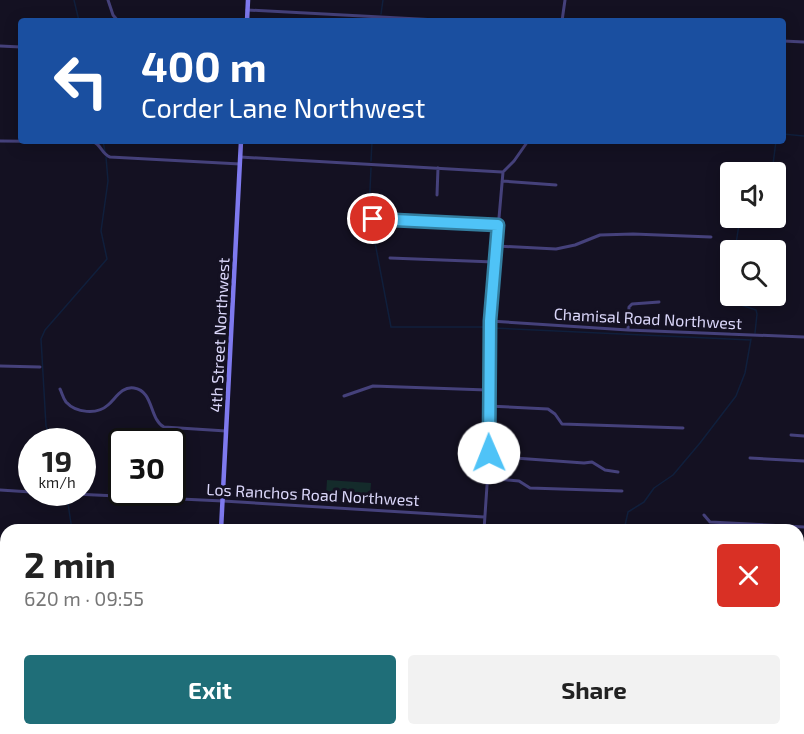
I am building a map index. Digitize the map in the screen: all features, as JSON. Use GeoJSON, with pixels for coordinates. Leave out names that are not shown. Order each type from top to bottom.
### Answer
{"type":"FeatureCollection","features":[{"type":"Feature","properties":{"kind":"main road"},"geometry":{"type":"LineString","coordinates":[[247,18],[248,0]]}},
{"type":"Feature","properties":{"kind":"main road","name":"4th Street Northwest"},"geometry":{"type":"LineString","coordinates":[[221,524],[241,144]]}},
{"type":"Feature","properties":{"kind":"street"},"geometry":{"type":"LineString","coordinates":[[108,0],[116,18]]}},
{"type":"Feature","properties":{"kind":"street"},"geometry":{"type":"LineString","coordinates":[[562,18],[565,0]]}},
{"type":"Feature","properties":{"kind":"street"},"geometry":{"type":"LineString","coordinates":[[247,10],[399,18]]}},
{"type":"Feature","properties":{"kind":"street"},"geometry":{"type":"LineString","coordinates":[[786,41],[804,42]]}},
{"type":"Feature","properties":{"kind":"street"},"geometry":{"type":"LineString","coordinates":[[0,46],[18,47]]}},
{"type":"Feature","properties":{"kind":"street"},"geometry":{"type":"LineString","coordinates":[[0,141],[18,141]]}},
{"type":"Feature","properties":{"kind":"street"},"geometry":{"type":"LineString","coordinates":[[98,144],[104,154],[110,157],[240,164]]}},
{"type":"Feature","properties":{"kind":"street"},"geometry":{"type":"LineString","coordinates":[[484,524],[489,456],[490,321],[502,181],[503,172],[526,144]]}},
{"type":"Feature","properties":{"kind":"street"},"geometry":{"type":"LineString","coordinates":[[240,158],[503,172]]}},
{"type":"Feature","properties":{"kind":"street"},"geometry":{"type":"LineString","coordinates":[[437,195],[438,168]]}},
{"type":"Feature","properties":{"kind":"street"},"geometry":{"type":"LineString","coordinates":[[502,181],[556,185]]}},
{"type":"Feature","properties":{"kind":"street"},"geometry":{"type":"LineString","coordinates":[[373,219],[498,225]]}},
{"type":"Feature","properties":{"kind":"street"},"geometry":{"type":"LineString","coordinates":[[496,246],[556,249],[575,245],[600,235],[711,237]]}},
{"type":"Feature","properties":{"kind":"street"},"geometry":{"type":"LineString","coordinates":[[390,258],[494,262]]}},
{"type":"Feature","properties":{"kind":"street"},"geometry":{"type":"LineString","coordinates":[[628,330],[629,307],[632,304],[659,302]]}},
{"type":"Feature","properties":{"kind":"street","name":"Chamisal Road Northwest"},"geometry":{"type":"LineString","coordinates":[[490,321],[628,330],[804,337]]}},
{"type":"Feature","properties":{"kind":"street"},"geometry":{"type":"LineString","coordinates":[[0,366],[40,367]]}},
{"type":"Feature","properties":{"kind":"street"},"geometry":{"type":"LineString","coordinates":[[344,396],[374,386],[488,390]]}},
{"type":"Feature","properties":{"kind":"street"},"geometry":{"type":"LineString","coordinates":[[60,389],[65,401],[74,408],[91,411],[108,406],[126,389],[137,389],[146,395],[157,421],[164,427],[226,431]]}},
{"type":"Feature","properties":{"kind":"street"},"geometry":{"type":"LineString","coordinates":[[488,406],[548,409],[562,424],[683,428]]}},
{"type":"Feature","properties":{"kind":"street"},"geometry":{"type":"LineString","coordinates":[[791,435],[804,436]]}},
{"type":"Feature","properties":{"kind":"street"},"geometry":{"type":"LineString","coordinates":[[489,456],[592,462],[605,470],[618,472]]}},
{"type":"Feature","properties":{"kind":"street"},"geometry":{"type":"LineString","coordinates":[[750,458],[804,461]]}},
{"type":"Feature","properties":{"kind":"street"},"geometry":{"type":"LineString","coordinates":[[487,478],[519,481],[530,488],[622,491]]}},
{"type":"Feature","properties":{"kind":"street","name":"Los Ranchos Road Northwest"},"geometry":{"type":"LineString","coordinates":[[0,490],[18,491]]}},
{"type":"Feature","properties":{"kind":"street","name":"Los Ranchos Road Northwest"},"geometry":{"type":"LineString","coordinates":[[96,495],[484,517]]}},
{"type":"Feature","properties":{"kind":"street"},"geometry":{"type":"LineString","coordinates":[[704,515],[710,522],[748,524]]}},
{"type":"Feature","properties":{"kind":"green space"},"geometry":{"type":"Polygon","coordinates":[[[327,480],[371,483],[370,497],[326,495],[327,480]]]}},
{"type":"Feature","properties":{"kind":"waterway"},"geometry":{"type":"LineString","coordinates":[[74,0],[78,18]]}},
{"type":"Feature","properties":{"kind":"waterway"},"geometry":{"type":"LineString","coordinates":[[381,14],[383,0]]}},
{"type":"Feature","properties":{"kind":"waterway"},"geometry":{"type":"LineString","coordinates":[[786,134],[804,136]]}},
{"type":"Feature","properties":{"kind":"waterway"},"geometry":{"type":"LineString","coordinates":[[104,144],[105,152]]}},
{"type":"Feature","properties":{"kind":"waterway"},"geometry":{"type":"LineString","coordinates":[[371,161],[372,144]]}},
{"type":"Feature","properties":{"kind":"waterway"},"geometry":{"type":"LineString","coordinates":[[773,162],[776,144]]}},
{"type":"Feature","properties":{"kind":"waterway"},"geometry":{"type":"LineString","coordinates":[[47,428],[41,339],[45,330],[107,259],[101,231],[108,181],[106,157]]}},
{"type":"Feature","properties":{"kind":"waterway"},"geometry":{"type":"LineString","coordinates":[[371,168],[369,211],[391,327],[485,327]]}},
{"type":"Feature","properties":{"kind":"waterway"},"geometry":{"type":"LineString","coordinates":[[737,240],[738,228]]}},
{"type":"Feature","properties":{"kind":"waterway"},"geometry":{"type":"LineString","coordinates":[[744,306],[756,310],[755,333]]}},
{"type":"Feature","properties":{"kind":"waterway"},"geometry":{"type":"LineString","coordinates":[[493,328],[751,340]]}},
{"type":"Feature","properties":{"kind":"waterway"},"geometry":{"type":"LineString","coordinates":[[625,524],[628,512],[644,502],[654,488],[673,475],[736,396],[745,373],[751,339]]}},
{"type":"Feature","properties":{"kind":"waterway"},"geometry":{"type":"LineString","coordinates":[[68,506],[71,524]]}},
{"type":"Feature","properties":{"kind":"route"},"geometry":{"type":"LineString","coordinates":[[373,219],[498,225],[490,321],[489,453]]}}]}
